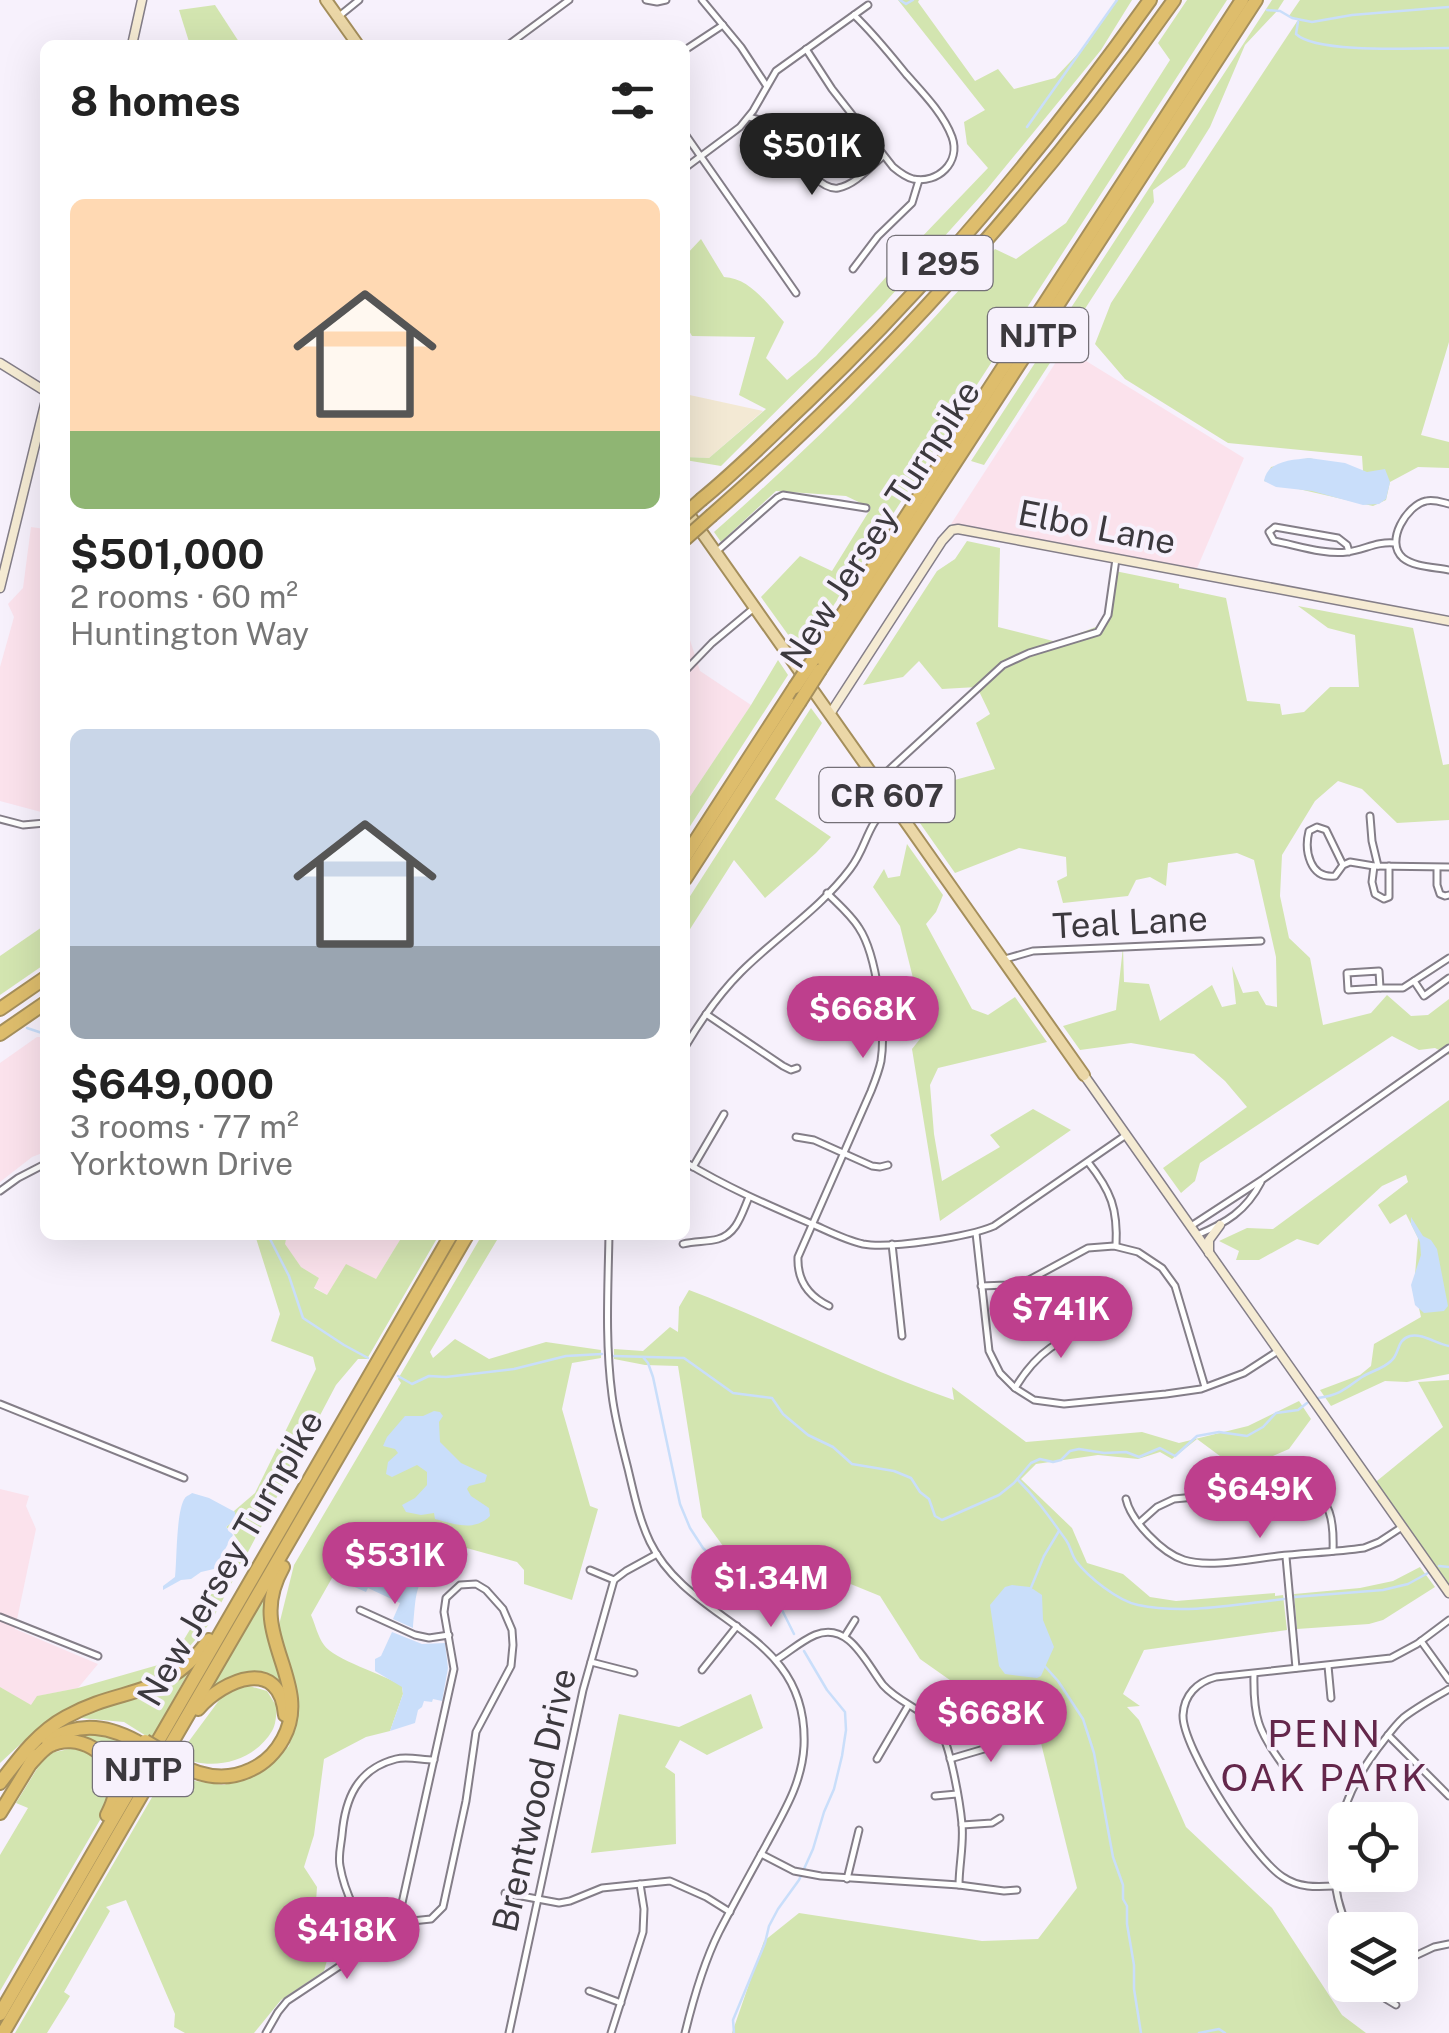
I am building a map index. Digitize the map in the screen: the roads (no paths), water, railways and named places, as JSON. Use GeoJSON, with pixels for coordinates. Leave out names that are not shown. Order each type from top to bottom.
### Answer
{"type":"FeatureCollection","features":[{"type":"Feature","properties":{"kind":"highway","name":"I 295"},"geometry":{"type":"LineString","coordinates":[[690,508],[819,390],[950,252],[1059,122],[1150,0]]}},
{"type":"Feature","properties":{"kind":"highway","name":"I 295"},"geometry":{"type":"LineString","coordinates":[[690,535],[826,411],[948,283],[1064,146],[1174,0]]}},
{"type":"Feature","properties":{"kind":"highway","name":"New Jersey Turnpike"},"geometry":{"type":"LineString","coordinates":[[690,871],[799,703],[817,665],[1242,0]]}},
{"type":"Feature","properties":{"kind":"highway","name":"New Jersey Turnpike"},"geometry":{"type":"LineString","coordinates":[[690,848],[795,687],[817,665],[1256,0]]}},
{"type":"Feature","properties":{"kind":"highway"},"geometry":{"type":"LineString","coordinates":[[0,1009],[40,981]]}},
{"type":"Feature","properties":{"kind":"highway"},"geometry":{"type":"LineString","coordinates":[[0,1034],[40,1006]]}},
{"type":"Feature","properties":{"kind":"highway","name":"New Jersey Turnpike"},"geometry":{"type":"LineString","coordinates":[[0,2014],[448,1240]]}},
{"type":"Feature","properties":{"kind":"highway","name":"New Jersey Turnpike"},"geometry":{"type":"LineString","coordinates":[[3,2033],[465,1240]]}},
{"type":"Feature","properties":{"kind":"highway"},"geometry":{"type":"LineString","coordinates":[[0,1783],[50,1740],[81,1727],[115,1731],[206,1776],[247,1772],[274,1752],[285,1735],[292,1696],[272,1624],[272,1592],[360,1422]]}},
{"type":"Feature","properties":{"kind":"highway"},"geometry":{"type":"LineString","coordinates":[[0,1813],[36,1739],[63,1718],[154,1686],[190,1662],[212,1636],[296,1491],[326,1450]]}},
{"type":"Feature","properties":{"kind":"highway"},"geometry":{"type":"LineString","coordinates":[[145,1790],[154,1782],[194,1713],[214,1692],[248,1678],[264,1680],[279,1693],[285,1710],[283,1728],[273,1746],[258,1760],[224,1772],[177,1762]]}},
{"type":"Feature","properties":{"kind":"highway"},"geometry":{"type":"LineString","coordinates":[[25,1760],[51,1745],[80,1742],[103,1756],[116,1784],[110,1809],[54,1922]]}},
{"type":"Feature","properties":{"kind":"main road"},"geometry":{"type":"LineString","coordinates":[[326,0],[354,40]]}},
{"type":"Feature","properties":{"kind":"main road","name":"CR 607"},"geometry":{"type":"LineString","coordinates":[[690,519],[1084,1075]]}},
{"type":"Feature","properties":{"kind":"street"},"geometry":{"type":"LineString","coordinates":[[133,40],[142,0]]}},
{"type":"Feature","properties":{"kind":"street"},"geometry":{"type":"LineString","coordinates":[[338,17],[359,0]]}},
{"type":"Feature","properties":{"kind":"street"},"geometry":{"type":"LineString","coordinates":[[515,40],[569,0]]}},
{"type":"Feature","properties":{"kind":"street"},"geometry":{"type":"LineString","coordinates":[[646,0],[666,0]]}},
{"type":"Feature","properties":{"kind":"street"},"geometry":{"type":"LineString","coordinates":[[702,0],[766,85]]}},
{"type":"Feature","properties":{"kind":"street"},"geometry":{"type":"LineString","coordinates":[[690,165],[730,137],[749,117],[776,71],[868,5]]}},
{"type":"Feature","properties":{"kind":"street"},"geometry":{"type":"LineString","coordinates":[[806,49],[832,90],[901,174],[919,180],[936,176],[948,167],[954,152],[951,134],[921,92],[854,15]]}},
{"type":"Feature","properties":{"kind":"street"},"geometry":{"type":"LineString","coordinates":[[690,47],[723,25]]}},
{"type":"Feature","properties":{"kind":"street"},"geometry":{"type":"LineString","coordinates":[[749,117],[777,129],[809,170],[830,187],[850,183],[883,156]]}},
{"type":"Feature","properties":{"kind":"street"},"geometry":{"type":"LineString","coordinates":[[690,141],[796,293]]}},
{"type":"Feature","properties":{"kind":"street"},"geometry":{"type":"LineString","coordinates":[[853,269],[878,236],[912,204],[919,180]]}},
{"type":"Feature","properties":{"kind":"street"},"geometry":{"type":"LineString","coordinates":[[0,364],[40,388]]}},
{"type":"Feature","properties":{"kind":"street"},"geometry":{"type":"LineString","coordinates":[[0,588],[40,424]]}},
{"type":"Feature","properties":{"kind":"street"},"geometry":{"type":"LineString","coordinates":[[715,553],[782,495],[866,508]]}},
{"type":"Feature","properties":{"kind":"street"},"geometry":{"type":"LineString","coordinates":[[1449,504],[1429,500],[1416,505],[1398,530],[1395,543],[1400,556],[1408,561],[1449,570]]}},
{"type":"Feature","properties":{"kind":"street"},"geometry":{"type":"LineString","coordinates":[[1349,552],[1348,545],[1338,538],[1275,527],[1269,532],[1274,541],[1337,552],[1349,552],[1378,543],[1395,543]]}},
{"type":"Feature","properties":{"kind":"street","name":"Elbo Lane"},"geometry":{"type":"LineString","coordinates":[[830,714],[952,530],[969,530],[1449,622]]}},
{"type":"Feature","properties":{"kind":"street"},"geometry":{"type":"LineString","coordinates":[[877,781],[1003,665],[1098,632],[1108,615],[1116,560]]}},
{"type":"Feature","properties":{"kind":"street"},"geometry":{"type":"LineString","coordinates":[[690,666],[754,608]]}},
{"type":"Feature","properties":{"kind":"street"},"geometry":{"type":"LineString","coordinates":[[690,1039],[742,971],[850,870],[873,822],[892,803]]}},
{"type":"Feature","properties":{"kind":"street"},"geometry":{"type":"LineString","coordinates":[[1370,816],[1376,866],[1372,882],[1375,894],[1384,899],[1391,891],[1389,866]]}},
{"type":"Feature","properties":{"kind":"street"},"geometry":{"type":"LineString","coordinates":[[0,819],[23,825],[40,823]]}},
{"type":"Feature","properties":{"kind":"street"},"geometry":{"type":"LineString","coordinates":[[1343,865],[1326,830],[1309,830],[1311,862],[1316,873],[1325,877],[1335,876],[1350,862],[1449,866]]}},
{"type":"Feature","properties":{"kind":"street"},"geometry":{"type":"LineString","coordinates":[[1437,868],[1440,894],[1449,894]]}},
{"type":"Feature","properties":{"kind":"street"},"geometry":{"type":"LineString","coordinates":[[827,893],[861,930],[872,958],[882,1044],[879,1068],[798,1257],[798,1274],[813,1296],[828,1306]]}},
{"type":"Feature","properties":{"kind":"street","name":"Teal Lane"},"geometry":{"type":"LineString","coordinates":[[1003,960],[1033,951],[1261,941]]}},
{"type":"Feature","properties":{"kind":"street"},"geometry":{"type":"LineString","coordinates":[[1380,988],[1379,971],[1346,973],[1348,990],[1403,988],[1449,958]]}},
{"type":"Feature","properties":{"kind":"street"},"geometry":{"type":"LineString","coordinates":[[1414,981],[1424,996],[1449,975],[1442,963]]}},
{"type":"Feature","properties":{"kind":"street"},"geometry":{"type":"LineString","coordinates":[[814,1003],[878,996]]}},
{"type":"Feature","properties":{"kind":"street"},"geometry":{"type":"LineString","coordinates":[[706,1014],[783,1066],[797,1068]]}},
{"type":"Feature","properties":{"kind":"street"},"geometry":{"type":"LineString","coordinates":[[1191,1226],[1449,1048]]}},
{"type":"Feature","properties":{"kind":"street"},"geometry":{"type":"LineString","coordinates":[[1084,1075],[1449,1593]]}},
{"type":"Feature","properties":{"kind":"street"},"geometry":{"type":"LineString","coordinates":[[724,1114],[692,1167],[749,1197],[862,1244],[976,1233],[1006,1218],[1126,1136]]}},
{"type":"Feature","properties":{"kind":"street"},"geometry":{"type":"LineString","coordinates":[[796,1137],[814,1140],[876,1167],[888,1165]]}},
{"type":"Feature","properties":{"kind":"street"},"geometry":{"type":"LineString","coordinates":[[1087,1161],[1114,1204],[1116,1246]]}},
{"type":"Feature","properties":{"kind":"street"},"geometry":{"type":"LineString","coordinates":[[0,1191],[40,1167]]}},
{"type":"Feature","properties":{"kind":"street"},"geometry":{"type":"LineString","coordinates":[[1197,1236],[1240,1212],[1263,1179]]}},
{"type":"Feature","properties":{"kind":"street"},"geometry":{"type":"LineString","coordinates":[[683,1244],[726,1236],[736,1226],[749,1197]]}},
{"type":"Feature","properties":{"kind":"street"},"geometry":{"type":"LineString","coordinates":[[1209,1253],[1209,1240],[1220,1225]]}},
{"type":"Feature","properties":{"kind":"street"},"geometry":{"type":"LineString","coordinates":[[976,1233],[990,1351],[1000,1373],[1034,1400],[1064,1404],[1204,1388],[1244,1373],[1278,1350]]}},
{"type":"Feature","properties":{"kind":"street"},"geometry":{"type":"LineString","coordinates":[[609,1240],[612,1394],[638,1511],[657,1554],[682,1584],[776,1660],[791,1684],[804,1725],[803,1757],[792,1798],[713,1947],[686,2033]]}},
{"type":"Feature","properties":{"kind":"street"},"geometry":{"type":"LineString","coordinates":[[892,1244],[902,1336]]}},
{"type":"Feature","properties":{"kind":"street"},"geometry":{"type":"LineString","coordinates":[[981,1286],[1029,1280],[1082,1250],[1116,1246],[1132,1249],[1150,1258],[1171,1279],[1183,1307],[1204,1388]]}},
{"type":"Feature","properties":{"kind":"street"},"geometry":{"type":"LineString","coordinates":[[1015,1388],[1049,1348],[1098,1325]]}},
{"type":"Feature","properties":{"kind":"street"},"geometry":{"type":"LineString","coordinates":[[0,1405],[184,1478]]}},
{"type":"Feature","properties":{"kind":"street"},"geometry":{"type":"LineString","coordinates":[[1139,1522],[1174,1499],[1302,1488],[1318,1494],[1328,1508],[1334,1551]]}},
{"type":"Feature","properties":{"kind":"street"},"geometry":{"type":"LineString","coordinates":[[1126,1499],[1139,1522],[1162,1548],[1185,1561],[1334,1551],[1375,1544],[1402,1527]]}},
{"type":"Feature","properties":{"kind":"street"},"geometry":{"type":"LineString","coordinates":[[590,1570],[614,1580],[657,1554]]}},
{"type":"Feature","properties":{"kind":"street"},"geometry":{"type":"LineString","coordinates":[[1286,1556],[1296,1668]]}},
{"type":"Feature","properties":{"kind":"street","name":"Brentwood Drive"},"geometry":{"type":"LineString","coordinates":[[508,2033],[591,1662],[614,1580]]}},
{"type":"Feature","properties":{"kind":"street"},"geometry":{"type":"LineString","coordinates":[[266,2033],[278,2012],[296,1994],[375,1942],[390,1930],[397,1916],[454,1669],[444,1612],[446,1598],[460,1584],[476,1584],[493,1596],[508,1617],[513,1644],[511,1666],[476,1732],[471,1777],[443,1907],[431,1919],[397,1916]]}},
{"type":"Feature","properties":{"kind":"street"},"geometry":{"type":"LineString","coordinates":[[360,1610],[415,1636],[449,1635]]}},
{"type":"Feature","properties":{"kind":"street"},"geometry":{"type":"LineString","coordinates":[[0,1617],[98,1656]]}},
{"type":"Feature","properties":{"kind":"street"},"geometry":{"type":"LineString","coordinates":[[845,1636],[856,1620]]}},
{"type":"Feature","properties":{"kind":"street"},"geometry":{"type":"LineString","coordinates":[[1328,1886],[1300,1885],[1275,1872],[1250,1841],[1215,1791],[1186,1732],[1184,1709],[1188,1696],[1197,1686],[1216,1678],[1391,1658],[1449,1620]]}},
{"type":"Feature","properties":{"kind":"street"},"geometry":{"type":"LineString","coordinates":[[702,1670],[736,1626]]}},
{"type":"Feature","properties":{"kind":"street"},"geometry":{"type":"LineString","coordinates":[[776,1660],[816,1634],[845,1636],[890,1692],[940,1729],[950,1758],[962,1825],[959,1886]]}},
{"type":"Feature","properties":{"kind":"street"},"geometry":{"type":"LineString","coordinates":[[1421,1641],[1449,1680]]}},
{"type":"Feature","properties":{"kind":"street"},"geometry":{"type":"LineString","coordinates":[[591,1662],[634,1673]]}},
{"type":"Feature","properties":{"kind":"street"},"geometry":{"type":"LineString","coordinates":[[1328,1666],[1331,1698]]}},
{"type":"Feature","properties":{"kind":"street"},"geometry":{"type":"LineString","coordinates":[[1254,1674],[1259,1728],[1283,1765]]}},
{"type":"Feature","properties":{"kind":"street"},"geometry":{"type":"LineString","coordinates":[[1346,1802],[1362,1769],[1403,1718],[1449,1688]]}},
{"type":"Feature","properties":{"kind":"street"},"geometry":{"type":"LineString","coordinates":[[876,1758],[908,1706]]}},
{"type":"Feature","properties":{"kind":"street"},"geometry":{"type":"LineString","coordinates":[[950,1758],[984,1749],[1009,1727]]}},
{"type":"Feature","properties":{"kind":"street"},"geometry":{"type":"LineString","coordinates":[[1388,1736],[1449,1796]]}},
{"type":"Feature","properties":{"kind":"street"},"geometry":{"type":"LineString","coordinates":[[375,1942],[354,1911],[339,1864],[343,1820],[351,1792],[378,1766],[399,1758],[434,1760]]}},
{"type":"Feature","properties":{"kind":"street"},"geometry":{"type":"LineString","coordinates":[[935,1796],[957,1794]]}},
{"type":"Feature","properties":{"kind":"street"},"geometry":{"type":"LineString","coordinates":[[962,1825],[992,1823],[1000,1818]]}},
{"type":"Feature","properties":{"kind":"street"},"geometry":{"type":"LineString","coordinates":[[846,1879],[860,1830]]}},
{"type":"Feature","properties":{"kind":"street"},"geometry":{"type":"LineString","coordinates":[[762,1854],[794,1870],[846,1879],[1016,1890]]}},
{"type":"Feature","properties":{"kind":"street"},"geometry":{"type":"LineString","coordinates":[[505,1893],[564,1902],[602,1888],[664,1881],[676,1883],[730,1912]]}},
{"type":"Feature","properties":{"kind":"street"},"geometry":{"type":"LineString","coordinates":[[612,2033],[644,1926],[640,1884]]}},
{"type":"Feature","properties":{"kind":"street"},"geometry":{"type":"LineString","coordinates":[[1418,1955],[1449,1944]]}},
{"type":"Feature","properties":{"kind":"street"},"geometry":{"type":"LineString","coordinates":[[588,1991],[621,2002]]}},
{"type":"Feature","properties":{"kind":"street"},"geometry":{"type":"LineString","coordinates":[[1391,2002],[1396,2006]]}},
{"type":"Feature","properties":{"kind":"water"},"geometry":{"type":"Polygon","coordinates":[[[1309,458],[1345,463],[1367,472],[1385,469],[1390,482],[1386,499],[1379,504],[1363,505],[1312,491],[1276,487],[1264,481],[1275,465],[1309,458]]]}},
{"type":"Feature","properties":{"kind":"water"},"geometry":{"type":"Polygon","coordinates":[[[1411,1217],[1437,1249],[1448,1306],[1444,1311],[1424,1313],[1415,1305],[1411,1285],[1421,1255],[1411,1217]]]}},
{"type":"Feature","properties":{"kind":"water"},"geometry":{"type":"Polygon","coordinates":[[[434,1411],[443,1416],[439,1422],[440,1442],[461,1463],[487,1475],[485,1482],[467,1489],[489,1508],[490,1516],[477,1524],[435,1519],[434,1513],[406,1512],[402,1505],[427,1485],[427,1472],[417,1465],[392,1477],[386,1474],[388,1462],[398,1453],[383,1446],[387,1437],[405,1416],[423,1416],[434,1411]]]}},
{"type":"Feature","properties":{"kind":"water"},"geometry":{"type":"Polygon","coordinates":[[[192,1493],[235,1512],[236,1519],[226,1527],[233,1535],[214,1569],[163,1590],[175,1577],[180,1513],[185,1498],[192,1493]]]}},
{"type":"Feature","properties":{"kind":"water"},"geometry":{"type":"Polygon","coordinates":[[[352,1538],[386,1567],[452,1557],[430,1571],[419,1585],[413,1628],[393,1619],[400,1603],[334,1578],[340,1551],[352,1538]]]}},
{"type":"Feature","properties":{"kind":"water"},"geometry":{"type":"Polygon","coordinates":[[[1005,1587],[1030,1587],[1042,1595],[1043,1620],[1054,1647],[1037,1678],[1005,1674],[999,1666],[990,1605],[1005,1587]]]}},
{"type":"Feature","properties":{"kind":"water"},"geometry":{"type":"Polygon","coordinates":[[[392,1632],[422,1644],[445,1643],[448,1668],[442,1701],[424,1701],[415,1723],[390,1731],[402,1687],[375,1671],[375,1659],[381,1656],[392,1632]]]}},
{"type":"Feature","properties":{"kind":"waterway"},"geometry":{"type":"LineString","coordinates":[[900,0],[906,4],[913,0]]}},
{"type":"Feature","properties":{"kind":"waterway"},"geometry":{"type":"LineString","coordinates":[[1027,127],[1117,0]]}},
{"type":"Feature","properties":{"kind":"waterway"},"geometry":{"type":"LineString","coordinates":[[1267,10],[1312,22],[1449,7]]}},
{"type":"Feature","properties":{"kind":"waterway"},"geometry":{"type":"LineString","coordinates":[[1298,22],[1296,34],[1324,45],[1449,48]]}},
{"type":"Feature","properties":{"kind":"waterway"},"geometry":{"type":"LineString","coordinates":[[27,1028],[40,1032]]}},
{"type":"Feature","properties":{"kind":"waterway"},"geometry":{"type":"LineString","coordinates":[[271,1240],[289,1276],[303,1318],[368,1358]]}},
{"type":"Feature","properties":{"kind":"waterway"},"geometry":{"type":"LineString","coordinates":[[1318,1398],[1342,1391],[1388,1364],[1402,1341],[1410,1336],[1449,1346]]}},
{"type":"Feature","properties":{"kind":"waterway"},"geometry":{"type":"LineString","coordinates":[[398,1376],[412,1384],[429,1376],[514,1369],[566,1356],[602,1354]]}},
{"type":"Feature","properties":{"kind":"waterway"},"geometry":{"type":"LineString","coordinates":[[614,1356],[684,1358],[733,1393],[772,1398],[783,1414],[808,1435],[833,1447],[852,1464],[911,1478],[929,1499],[935,1516],[942,1520],[999,1495],[1040,1459],[1061,1460],[1079,1449],[1126,1452],[1139,1457],[1160,1448],[1175,1456],[1197,1436],[1219,1432],[1247,1436],[1276,1413],[1298,1410],[1307,1403]]}},
{"type":"Feature","properties":{"kind":"waterway"},"geometry":{"type":"LineString","coordinates":[[643,1357],[653,1377],[680,1504],[690,1528],[714,1559],[782,1610],[794,1634]]}},
{"type":"Feature","properties":{"kind":"waterway"},"geometry":{"type":"LineString","coordinates":[[1018,1480],[1055,1524],[1081,1567],[1104,1588],[1130,1603],[1193,1609],[1284,1599]]}},
{"type":"Feature","properties":{"kind":"waterway"},"geometry":{"type":"LineString","coordinates":[[1030,1590],[1059,1531]]}},
{"type":"Feature","properties":{"kind":"waterway"},"geometry":{"type":"LineString","coordinates":[[1439,1566],[1449,1567]]}},
{"type":"Feature","properties":{"kind":"waterway"},"geometry":{"type":"LineString","coordinates":[[1294,1597],[1383,1590],[1408,1584],[1428,1573]]}},
{"type":"Feature","properties":{"kind":"waterway"},"geometry":{"type":"LineString","coordinates":[[734,2033],[733,2020],[769,1926],[799,1880],[813,1849],[842,1756],[845,1712],[804,1651]]}},
{"type":"Feature","properties":{"kind":"waterway"},"geometry":{"type":"LineString","coordinates":[[1042,1663],[1083,1719],[1094,1753],[1113,1857],[1127,1906],[1141,2033]]}},
{"type":"Feature","properties":{"kind":"waterway"},"geometry":{"type":"LineString","coordinates":[[1199,2033],[1219,2029],[1225,2033]]}},
{"type":"Feature","properties":{"kind":"district","name":"PENN OAK PARK"},"geometry":{"type":"Point","coordinates":[1325,1755]}}]}
